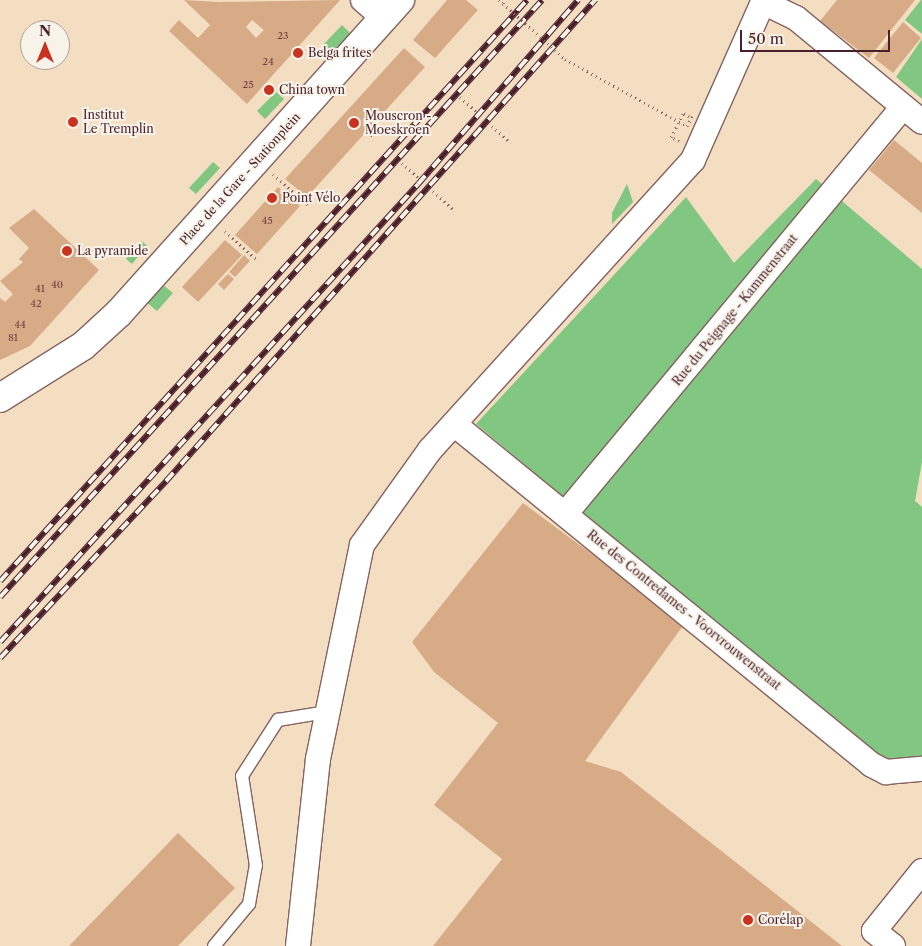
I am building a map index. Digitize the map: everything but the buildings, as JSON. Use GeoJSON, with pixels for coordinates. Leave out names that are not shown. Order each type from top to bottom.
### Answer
{"type":"FeatureCollection","features":[{"type":"Feature","properties":{"kind":"main road","name":"Place de la Gare - Stationplein"},"geometry":{"type":"LineString","coordinates":[[0,398],[74,352],[119,313],[392,9]]}},
{"type":"Feature","properties":{"kind":"street"},"geometry":{"type":"LineString","coordinates":[[363,0],[392,9]]}},
{"type":"Feature","properties":{"kind":"street"},"geometry":{"type":"LineString","coordinates":[[298,946],[327,712],[362,545],[412,474],[454,424],[693,160],[763,1],[796,18],[922,122]]}},
{"type":"Feature","properties":{"kind":"street","name":"Rue du Peignage - Kammenstraat"},"geometry":{"type":"LineString","coordinates":[[566,513],[903,107]]}},
{"type":"Feature","properties":{"kind":"street","name":"Rue des Contredames - Voorvrouwenstraat"},"geometry":{"type":"LineString","coordinates":[[454,424],[566,513],[872,764],[886,772],[922,769]]}},
{"type":"Feature","properties":{"kind":"street"},"geometry":{"type":"LineString","coordinates":[[893,946],[874,931],[922,871]]}},
{"type":"Feature","properties":{"kind":"lane"},"geometry":{"type":"LineString","coordinates":[[214,946],[248,904],[256,866],[242,776],[278,720],[327,712]]}},
{"type":"Feature","properties":{"kind":"path"},"geometry":{"type":"LineString","coordinates":[[502,1],[565,59],[687,126]]}},
{"type":"Feature","properties":{"kind":"path"},"geometry":{"type":"LineString","coordinates":[[460,97],[476,111]]}},
{"type":"Feature","properties":{"kind":"path"},"geometry":{"type":"LineString","coordinates":[[684,113],[671,137],[679,141],[693,115]]}},
{"type":"Feature","properties":{"kind":"path"},"geometry":{"type":"LineString","coordinates":[[492,126],[511,143]]}},
{"type":"Feature","properties":{"kind":"path"},"geometry":{"type":"LineString","coordinates":[[367,132],[375,137]]}},
{"type":"Feature","properties":{"kind":"path"},"geometry":{"type":"LineString","coordinates":[[257,160],[308,205]]}},
{"type":"Feature","properties":{"kind":"path"},"geometry":{"type":"LineString","coordinates":[[402,163],[418,177]]}},
{"type":"Feature","properties":{"kind":"path"},"geometry":{"type":"LineString","coordinates":[[433,191],[453,209]]}},
{"type":"Feature","properties":{"kind":"path"},"geometry":{"type":"LineString","coordinates":[[194,230],[211,244],[224,230],[258,260]]}},
{"type":"Feature","properties":{"kind":"green space"},"geometry":{"type":"Polygon","coordinates":[[[922,0],[922,34],[905,20],[922,0]]]}},
{"type":"Feature","properties":{"kind":"green space"},"geometry":{"type":"Polygon","coordinates":[[[342,25],[351,34],[334,53],[324,44],[342,25]]]}},
{"type":"Feature","properties":{"kind":"green space"},"geometry":{"type":"Polygon","coordinates":[[[922,39],[922,99],[896,77],[922,39]]]}},
{"type":"Feature","properties":{"kind":"green space"},"geometry":{"type":"Polygon","coordinates":[[[276,92],[284,99],[265,119],[257,111],[276,92]]]}},
{"type":"Feature","properties":{"kind":"green space"},"geometry":{"type":"Polygon","coordinates":[[[213,162],[220,168],[196,194],[189,188],[213,162]]]}},
{"type":"Feature","properties":{"kind":"green space"},"geometry":{"type":"Polygon","coordinates":[[[816,179],[922,269],[922,462],[915,501],[922,507],[922,761],[877,758],[476,424],[686,197],[734,263],[816,179]]]}},
{"type":"Feature","properties":{"kind":"green space"},"geometry":{"type":"Polygon","coordinates":[[[627,184],[633,202],[612,224],[612,213],[627,184]]]}},
{"type":"Feature","properties":{"kind":"green space"},"geometry":{"type":"Polygon","coordinates":[[[142,241],[147,246],[132,264],[126,259],[142,241]]]}},
{"type":"Feature","properties":{"kind":"green space"},"geometry":{"type":"Polygon","coordinates":[[[162,284],[173,293],[157,311],[146,302],[162,284]]]}},
{"type":"Feature","properties":{"kind":"railway"},"geometry":{"type":"LineString","coordinates":[[0,581],[527,0]]}},
{"type":"Feature","properties":{"kind":"railway"},"geometry":{"type":"LineString","coordinates":[[0,597],[542,0]]}},
{"type":"Feature","properties":{"kind":"railway"},"geometry":{"type":"LineString","coordinates":[[0,642],[418,184],[578,0]]}},
{"type":"Feature","properties":{"kind":"railway"},"geometry":{"type":"LineString","coordinates":[[0,658],[166,481],[595,0]]}},
{"type":"Feature","properties":{"kind":"place","name":"Belga frites"},"geometry":{"type":"Point","coordinates":[298,53]}},
{"type":"Feature","properties":{"kind":"place","name":"China town"},"geometry":{"type":"Point","coordinates":[269,90]}},
{"type":"Feature","properties":{"kind":"place","name":"Institut Le Tremplin"},"geometry":{"type":"Point","coordinates":[73,122]}},
{"type":"Feature","properties":{"kind":"place","name":"Mouscron - Moeskroen"},"geometry":{"type":"Point","coordinates":[354,123]}},
{"type":"Feature","properties":{"kind":"place","name":"Point Vélo"},"geometry":{"type":"Point","coordinates":[272,198]}},
{"type":"Feature","properties":{"kind":"place","name":"La pyramide"},"geometry":{"type":"Point","coordinates":[67,251]}},
{"type":"Feature","properties":{"kind":"place","name":"Corélap"},"geometry":{"type":"Point","coordinates":[748,920]}}]}
